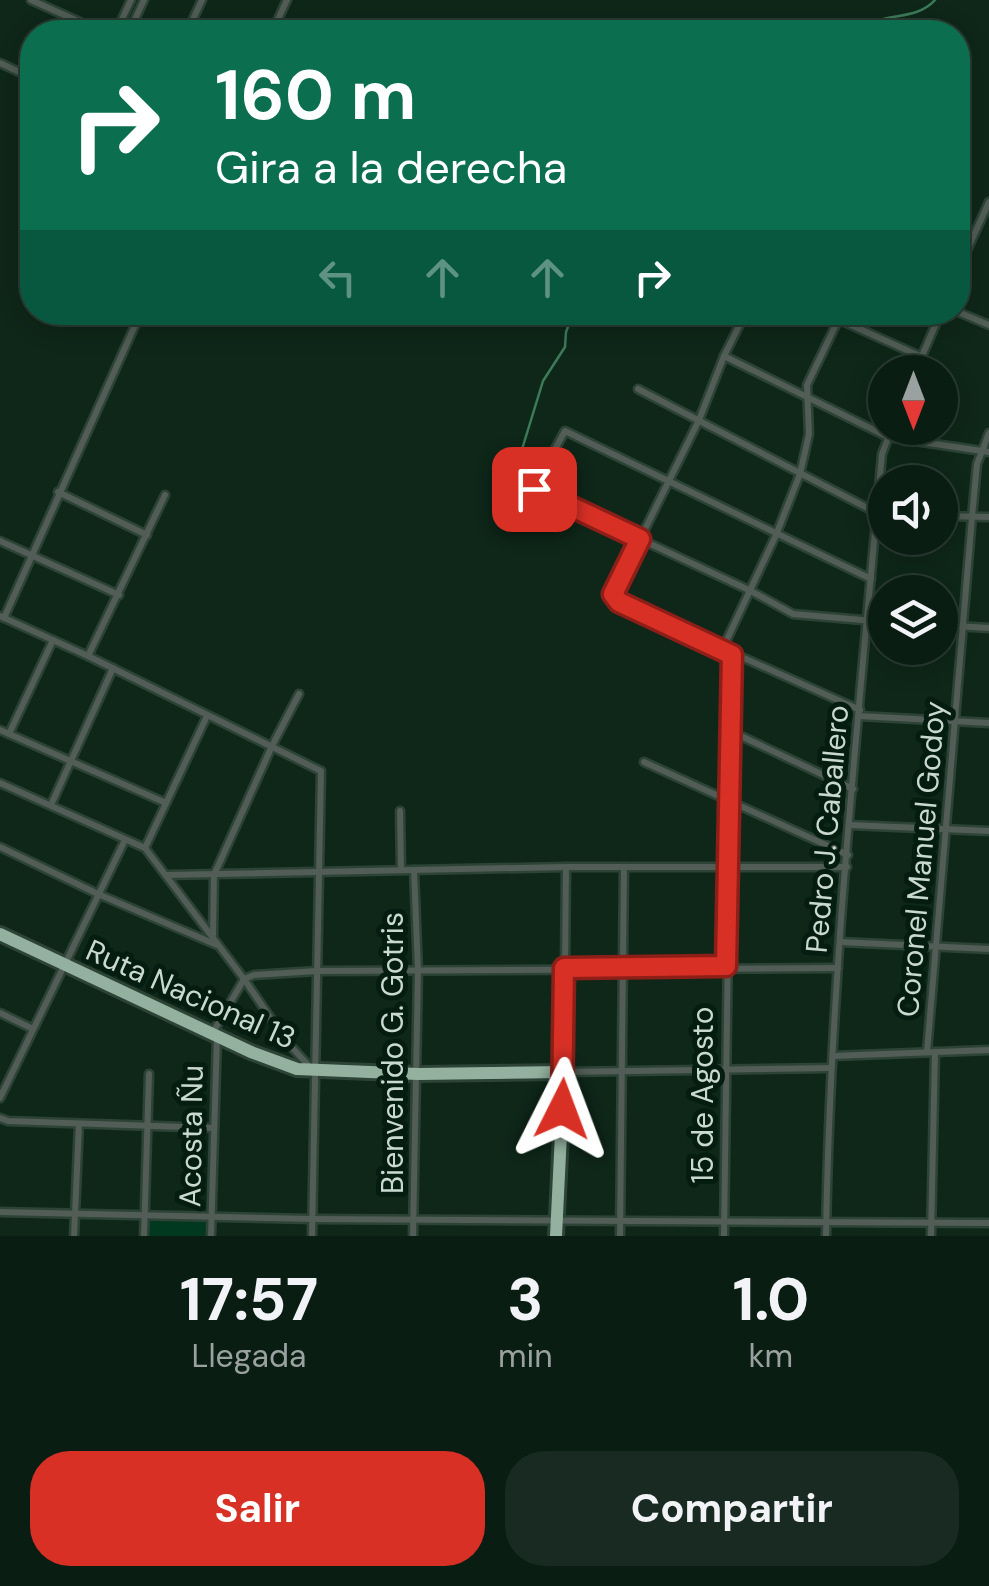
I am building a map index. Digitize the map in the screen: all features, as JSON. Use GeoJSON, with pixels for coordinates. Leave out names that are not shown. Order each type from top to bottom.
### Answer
{"type":"FeatureCollection","features":[{"type":"Feature","properties":{"kind":"highway","name":"Ruta Nacional 13"},"geometry":{"type":"LineString","coordinates":[[0,934],[280,1064],[314,1071],[418,1074],[564,1072]]}},
{"type":"Feature","properties":{"kind":"highway"},"geometry":{"type":"LineString","coordinates":[[556,1236],[564,1072]]}},
{"type":"Feature","properties":{"kind":"street"},"geometry":{"type":"LineString","coordinates":[[32,0],[76,20]]}},
{"type":"Feature","properties":{"kind":"street"},"geometry":{"type":"LineString","coordinates":[[54,10],[59,0]]}},
{"type":"Feature","properties":{"kind":"street"},"geometry":{"type":"LineString","coordinates":[[970,244],[989,202]]}},
{"type":"Feature","properties":{"kind":"street"},"geometry":{"type":"LineString","coordinates":[[135,325],[2,617],[321,771],[312,1236]]}},
{"type":"Feature","properties":{"kind":"street"},"geometry":{"type":"LineString","coordinates":[[740,325],[699,420],[613,594],[619,602],[860,713],[989,722]]}},
{"type":"Feature","properties":{"kind":"street"},"geometry":{"type":"LineString","coordinates":[[722,650],[800,474],[810,434],[806,385],[836,325]]}},
{"type":"Feature","properties":{"kind":"street"},"geometry":{"type":"LineString","coordinates":[[858,325],[918,355]]}},
{"type":"Feature","properties":{"kind":"street"},"geometry":{"type":"LineString","coordinates":[[923,355],[936,325]]}},
{"type":"Feature","properties":{"kind":"street"},"geometry":{"type":"LineString","coordinates":[[724,356],[868,427]]}},
{"type":"Feature","properties":{"kind":"street"},"geometry":{"type":"LineString","coordinates":[[638,389],[868,507]]}},
{"type":"Feature","properties":{"kind":"street"},"geometry":{"type":"LineString","coordinates":[[867,622],[793,614],[534,489],[565,431],[868,578]]}},
{"type":"Feature","properties":{"kind":"street","name":"Coronel Manuel Godoy"},"geometry":{"type":"LineString","coordinates":[[931,1236],[935,944],[972,517],[989,433]]}},
{"type":"Feature","properties":{"kind":"street"},"geometry":{"type":"LineString","coordinates":[[940,445],[985,452]]}},
{"type":"Feature","properties":{"kind":"street"},"geometry":{"type":"LineString","coordinates":[[58,492],[148,535]]}},
{"type":"Feature","properties":{"kind":"street"},"geometry":{"type":"LineString","coordinates":[[88,656],[165,495]]}},
{"type":"Feature","properties":{"kind":"street"},"geometry":{"type":"LineString","coordinates":[[958,517],[989,517]]}},
{"type":"Feature","properties":{"kind":"street"},"geometry":{"type":"LineString","coordinates":[[0,541],[118,595]]}},
{"type":"Feature","properties":{"kind":"street","name":"Pedro J. Caballero"},"geometry":{"type":"LineString","coordinates":[[826,1236],[831,1068],[868,611]]}},
{"type":"Feature","properties":{"kind":"street"},"geometry":{"type":"LineString","coordinates":[[958,626],[989,628]]}},
{"type":"Feature","properties":{"kind":"street"},"geometry":{"type":"LineString","coordinates":[[9,734],[53,640]]}},
{"type":"Feature","properties":{"kind":"street","name":"15 de Agosto"},"geometry":{"type":"LineString","coordinates":[[724,1236],[732,655]]}},
{"type":"Feature","properties":{"kind":"street"},"geometry":{"type":"LineString","coordinates":[[50,805],[113,668]]}},
{"type":"Feature","properties":{"kind":"street"},"geometry":{"type":"LineString","coordinates":[[213,936],[214,875],[299,694]]}},
{"type":"Feature","properties":{"kind":"street"},"geometry":{"type":"LineString","coordinates":[[145,848],[207,716]]}},
{"type":"Feature","properties":{"kind":"street"},"geometry":{"type":"LineString","coordinates":[[0,730],[166,803]]}},
{"type":"Feature","properties":{"kind":"street"},"geometry":{"type":"LineString","coordinates":[[731,736],[744,736],[853,788]]}},
{"type":"Feature","properties":{"kind":"street"},"geometry":{"type":"LineString","coordinates":[[644,762],[848,855]]}},
{"type":"Feature","properties":{"kind":"street"},"geometry":{"type":"LineString","coordinates":[[0,782],[145,848],[244,978],[287,1042],[314,1071]]}},
{"type":"Feature","properties":{"kind":"street"},"geometry":{"type":"LineString","coordinates":[[400,810],[401,870]]}},
{"type":"Feature","properties":{"kind":"street"},"geometry":{"type":"LineString","coordinates":[[850,825],[989,831]]}},
{"type":"Feature","properties":{"kind":"street"},"geometry":{"type":"LineString","coordinates":[[0,1098],[4,1082],[124,840]]}},
{"type":"Feature","properties":{"kind":"street"},"geometry":{"type":"LineString","coordinates":[[0,846],[98,894],[220,946]]}},
{"type":"Feature","properties":{"kind":"street"},"geometry":{"type":"LineString","coordinates":[[166,875],[566,867],[846,867]]}},
{"type":"Feature","properties":{"kind":"street"},"geometry":{"type":"LineString","coordinates":[[566,867],[564,1072],[831,1068]]}},
{"type":"Feature","properties":{"kind":"street"},"geometry":{"type":"LineString","coordinates":[[620,1236],[624,867]]}},
{"type":"Feature","properties":{"kind":"street","name":"Bienvenido G. Gotris"},"geometry":{"type":"LineString","coordinates":[[414,870],[418,971],[414,1236]]}},
{"type":"Feature","properties":{"kind":"street"},"geometry":{"type":"LineString","coordinates":[[840,942],[989,948]]}},
{"type":"Feature","properties":{"kind":"street"},"geometry":{"type":"LineString","coordinates":[[244,978],[316,970],[838,968]]}},
{"type":"Feature","properties":{"kind":"street","name":"Acosta Ñu"},"geometry":{"type":"LineString","coordinates":[[211,1236],[214,1035],[244,978]]}},
{"type":"Feature","properties":{"kind":"street"},"geometry":{"type":"LineString","coordinates":[[0,1014],[33,1029]]}},
{"type":"Feature","properties":{"kind":"street"},"geometry":{"type":"LineString","coordinates":[[833,1056],[989,1050]]}},
{"type":"Feature","properties":{"kind":"street"},"geometry":{"type":"LineString","coordinates":[[144,1236],[149,1074]]}},
{"type":"Feature","properties":{"kind":"street"},"geometry":{"type":"LineString","coordinates":[[0,1118],[214,1128]]}},
{"type":"Feature","properties":{"kind":"street"},"geometry":{"type":"LineString","coordinates":[[74,1236],[79,1124]]}},
{"type":"Feature","properties":{"kind":"street"},"geometry":{"type":"LineString","coordinates":[[0,1212],[312,1219],[989,1223]]}},
{"type":"Feature","properties":{"kind":"green space"},"geometry":{"type":"Polygon","coordinates":[[[149,1220],[207,1222],[207,1236],[148,1236],[149,1220]]]}},
{"type":"Feature","properties":{"kind":"waterway"},"geometry":{"type":"LineString","coordinates":[[882,20],[914,13],[935,0]]}},
{"type":"Feature","properties":{"kind":"waterway"},"geometry":{"type":"LineString","coordinates":[[504,486],[519,459],[543,381],[565,347],[569,325]]}},
{"type":"Feature","properties":{"kind":"route"},"geometry":{"type":"LineString","coordinates":[[534,489],[640,539],[613,594],[619,602],[732,655],[726,966],[564,968],[562,1109]]}}]}
